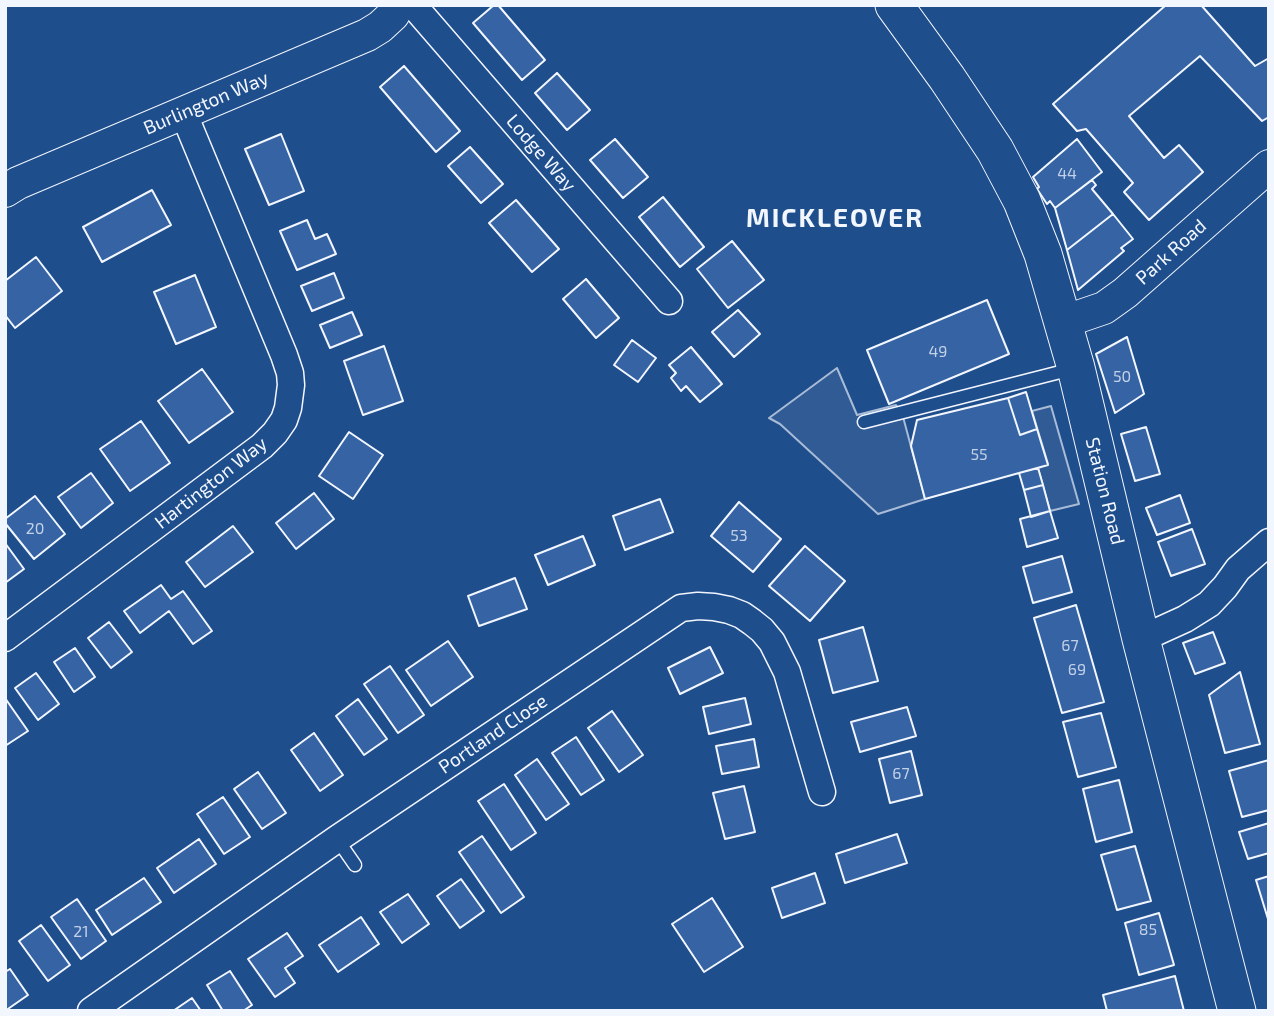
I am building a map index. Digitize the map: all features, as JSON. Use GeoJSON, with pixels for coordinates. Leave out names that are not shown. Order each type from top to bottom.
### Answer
{"type":"FeatureCollection","features":[{"type":"Feature","properties":{"kind":"main road","name":"Station Road"},"geometry":{"type":"LineString","coordinates":[[894,5],[995,150],[1017,191],[1043,254],[1076,368],[1141,639],[1237,1011]]}},
{"type":"Feature","properties":{"kind":"street","name":"Burlington Way"},"geometry":{"type":"LineString","coordinates":[[5,191],[18,183],[367,34],[380,27],[399,5]]}},
{"type":"Feature","properties":{"kind":"street","name":"Lodge Way"},"geometry":{"type":"LineString","coordinates":[[413,5],[669,301]]}},
{"type":"Feature","properties":{"kind":"street","name":"Hartington Way"},"geometry":{"type":"LineString","coordinates":[[5,638],[262,446],[284,420],[291,385],[284,355],[183,112]]}},
{"type":"Feature","properties":{"kind":"street","name":"Park Road"},"geometry":{"type":"LineString","coordinates":[[1063,322],[1104,308],[1125,293],[1266,174]]}},
{"type":"Feature","properties":{"kind":"street"},"geometry":{"type":"LineString","coordinates":[[1141,639],[1185,619],[1209,604],[1238,569],[1269,542]]}},
{"type":"Feature","properties":{"kind":"street","name":"Portland Close"},"geometry":{"type":"LineString","coordinates":[[91,1011],[337,839],[681,608],[714,607],[742,615],[762,629],[772,642],[787,672],[822,792]]}},
{"type":"Feature","properties":{"kind":"lane"},"geometry":{"type":"LineString","coordinates":[[864,422],[1076,368]]}},
{"type":"Feature","properties":{"kind":"lane"},"geometry":{"type":"LineString","coordinates":[[337,839],[355,865]]}},
{"type":"Feature","properties":{"kind":"shaded area"},"geometry":{"type":"Polygon","coordinates":[[[837,368],[857,415],[896,405],[902,413],[925,499],[878,514],[780,424],[769,418],[837,368]]]}},
{"type":"Feature","properties":{"kind":"shaded area"},"geometry":{"type":"Polygon","coordinates":[[[1051,406],[1079,504],[1050,511],[1038,468],[1048,464],[1032,411],[1051,406]]]}},
{"type":"Feature","properties":{"kind":"building"},"geometry":{"type":"Polygon","coordinates":[[[494,5],[498,5],[545,60],[522,80],[473,23],[494,5]]]}},
{"type":"Feature","properties":{"kind":"building"},"geometry":{"type":"Polygon","coordinates":[[[1166,5],[1201,5],[1255,66],[1269,58],[1269,117],[1262,121],[1200,56],[1129,116],[1164,158],[1179,145],[1203,172],[1149,220],[1124,192],[1133,183],[1086,129],[1077,131],[1053,104],[1166,5]]]}},
{"type":"Feature","properties":{"kind":"building"},"geometry":{"type":"Polygon","coordinates":[[[404,66],[460,131],[436,152],[380,87],[404,66]]]}},
{"type":"Feature","properties":{"kind":"building"},"geometry":{"type":"Polygon","coordinates":[[[557,73],[590,110],[567,130],[535,93],[557,73]]]}},
{"type":"Feature","properties":{"kind":"building"},"geometry":{"type":"Polygon","coordinates":[[[281,134],[304,191],[269,205],[245,149],[281,134]]]}},
{"type":"Feature","properties":{"kind":"building"},"geometry":{"type":"Polygon","coordinates":[[[615,139],[648,177],[623,198],[590,160],[615,139]]]}},
{"type":"Feature","properties":{"kind":"building"},"geometry":{"type":"Polygon","coordinates":[[[1077,139],[1102,172],[1055,208],[1050,201],[1047,204],[1033,177],[1077,139]]]}},
{"type":"Feature","properties":{"kind":"building"},"geometry":{"type":"Polygon","coordinates":[[[470,147],[503,184],[481,203],[448,166],[470,147]]]}},
{"type":"Feature","properties":{"kind":"building"},"geometry":{"type":"Polygon","coordinates":[[[1092,180],[1096,185],[1092,189],[1113,214],[1067,250],[1055,208],[1092,180]]]}},
{"type":"Feature","properties":{"kind":"building"},"geometry":{"type":"Polygon","coordinates":[[[152,190],[171,225],[102,262],[83,227],[152,190]]]}},
{"type":"Feature","properties":{"kind":"building"},"geometry":{"type":"Polygon","coordinates":[[[663,197],[704,247],[680,267],[639,217],[663,197]]]}},
{"type":"Feature","properties":{"kind":"building"},"geometry":{"type":"Polygon","coordinates":[[[516,200],[559,249],[532,272],[489,223],[516,200]]]}},
{"type":"Feature","properties":{"kind":"building"},"geometry":{"type":"Polygon","coordinates":[[[1113,214],[1133,239],[1121,248],[1124,251],[1078,290],[1067,250],[1113,214]]]}},
{"type":"Feature","properties":{"kind":"building"},"geometry":{"type":"Polygon","coordinates":[[[307,220],[315,239],[327,234],[336,254],[297,270],[280,231],[307,220]]]}},
{"type":"Feature","properties":{"kind":"building"},"geometry":{"type":"Polygon","coordinates":[[[732,241],[764,280],[728,308],[697,269],[732,241]]]}},
{"type":"Feature","properties":{"kind":"building"},"geometry":{"type":"Polygon","coordinates":[[[36,257],[62,291],[15,328],[5,315],[5,281],[36,257]]]}},
{"type":"Feature","properties":{"kind":"building"},"geometry":{"type":"Polygon","coordinates":[[[334,273],[344,298],[312,311],[301,286],[334,273]]]}},
{"type":"Feature","properties":{"kind":"building"},"geometry":{"type":"Polygon","coordinates":[[[195,275],[216,327],[176,344],[154,292],[195,275]]]}},
{"type":"Feature","properties":{"kind":"building"},"geometry":{"type":"Polygon","coordinates":[[[586,279],[619,318],[596,338],[563,299],[586,279]]]}},
{"type":"Feature","properties":{"kind":"building"},"geometry":{"type":"Polygon","coordinates":[[[987,300],[1009,354],[889,404],[867,350],[987,300]]]}},
{"type":"Feature","properties":{"kind":"building"},"geometry":{"type":"Polygon","coordinates":[[[738,310],[760,334],[734,357],[712,332],[738,310]]]}},
{"type":"Feature","properties":{"kind":"building"},"geometry":{"type":"Polygon","coordinates":[[[352,312],[362,335],[330,348],[320,325],[352,312]]]}},
{"type":"Feature","properties":{"kind":"building"},"geometry":{"type":"Polygon","coordinates":[[[1127,337],[1144,394],[1115,413],[1096,354],[1127,337]]]}},
{"type":"Feature","properties":{"kind":"building"},"geometry":{"type":"Polygon","coordinates":[[[632,340],[656,358],[638,382],[614,365],[632,340]]]}},
{"type":"Feature","properties":{"kind":"building"},"geometry":{"type":"Polygon","coordinates":[[[384,346],[403,401],[363,415],[344,361],[384,346]]]}},
{"type":"Feature","properties":{"kind":"building"},"geometry":{"type":"Polygon","coordinates":[[[691,347],[722,384],[700,402],[686,386],[681,391],[671,378],[676,373],[669,365],[691,347]]]}},
{"type":"Feature","properties":{"kind":"building"},"geometry":{"type":"Polygon","coordinates":[[[202,369],[233,412],[189,443],[158,401],[202,369]]]}},
{"type":"Feature","properties":{"kind":"building"},"geometry":{"type":"Polygon","coordinates":[[[1026,392],[1037,429],[1020,435],[1008,398],[1026,392]]]}},
{"type":"Feature","properties":{"kind":"building"},"geometry":{"type":"Polygon","coordinates":[[[1008,398],[1020,435],[1037,429],[1048,465],[925,499],[911,446],[917,420],[1008,398]]]}},
{"type":"Feature","properties":{"kind":"building"},"geometry":{"type":"Polygon","coordinates":[[[141,421],[170,463],[130,491],[100,449],[141,421]]]}},
{"type":"Feature","properties":{"kind":"building"},"geometry":{"type":"Polygon","coordinates":[[[1146,427],[1160,474],[1135,481],[1121,434],[1146,427]]]}},
{"type":"Feature","properties":{"kind":"building"},"geometry":{"type":"Polygon","coordinates":[[[349,432],[383,455],[353,499],[319,476],[349,432]]]}},
{"type":"Feature","properties":{"kind":"building"},"geometry":{"type":"Polygon","coordinates":[[[1038,468],[1043,485],[1024,490],[1019,473],[1038,468]]]}},
{"type":"Feature","properties":{"kind":"building"},"geometry":{"type":"Polygon","coordinates":[[[91,473],[113,503],[81,528],[58,497],[91,473]]]}},
{"type":"Feature","properties":{"kind":"building"},"geometry":{"type":"Polygon","coordinates":[[[1043,485],[1050,511],[1031,517],[1024,490],[1043,485]]]}},
{"type":"Feature","properties":{"kind":"building"},"geometry":{"type":"Polygon","coordinates":[[[314,493],[334,519],[296,549],[276,523],[314,493]]]}},
{"type":"Feature","properties":{"kind":"building"},"geometry":{"type":"Polygon","coordinates":[[[1180,495],[1190,523],[1157,535],[1146,508],[1180,495]]]}},
{"type":"Feature","properties":{"kind":"building"},"geometry":{"type":"Polygon","coordinates":[[[35,496],[65,534],[34,559],[5,523],[5,519],[35,496]]]}},
{"type":"Feature","properties":{"kind":"building"},"geometry":{"type":"Polygon","coordinates":[[[660,499],[673,532],[625,550],[613,516],[660,499]]]}},
{"type":"Feature","properties":{"kind":"building"},"geometry":{"type":"Polygon","coordinates":[[[739,502],[781,539],[753,572],[711,536],[739,502]]]}},
{"type":"Feature","properties":{"kind":"building"},"geometry":{"type":"Polygon","coordinates":[[[1050,511],[1058,538],[1027,547],[1020,519],[1050,511]]]}},
{"type":"Feature","properties":{"kind":"building"},"geometry":{"type":"Polygon","coordinates":[[[233,526],[253,552],[205,587],[186,562],[233,526]]]}},
{"type":"Feature","properties":{"kind":"building"},"geometry":{"type":"Polygon","coordinates":[[[1192,529],[1205,564],[1171,576],[1158,542],[1192,529]]]}},
{"type":"Feature","properties":{"kind":"building"},"geometry":{"type":"Polygon","coordinates":[[[583,536],[595,565],[548,585],[535,555],[583,536]]]}},
{"type":"Feature","properties":{"kind":"building"},"geometry":{"type":"Polygon","coordinates":[[[5,543],[24,569],[5,583],[5,543]]]}},
{"type":"Feature","properties":{"kind":"building"},"geometry":{"type":"Polygon","coordinates":[[[805,546],[845,581],[810,621],[769,586],[805,546]]]}},
{"type":"Feature","properties":{"kind":"building"},"geometry":{"type":"Polygon","coordinates":[[[1062,556],[1072,592],[1033,603],[1023,567],[1062,556]]]}},
{"type":"Feature","properties":{"kind":"building"},"geometry":{"type":"Polygon","coordinates":[[[515,578],[527,609],[479,626],[468,596],[515,578]]]}},
{"type":"Feature","properties":{"kind":"building"},"geometry":{"type":"Polygon","coordinates":[[[161,585],[171,599],[183,591],[212,631],[193,644],[169,611],[140,633],[124,611],[161,585]]]}},
{"type":"Feature","properties":{"kind":"building"},"geometry":{"type":"Polygon","coordinates":[[[1076,605],[1104,702],[1062,713],[1034,618],[1076,605]]]}},
{"type":"Feature","properties":{"kind":"building"},"geometry":{"type":"Polygon","coordinates":[[[109,622],[132,652],[111,668],[88,638],[109,622]]]}},
{"type":"Feature","properties":{"kind":"building"},"geometry":{"type":"Polygon","coordinates":[[[863,627],[878,681],[833,693],[819,640],[863,627]]]}},
{"type":"Feature","properties":{"kind":"building"},"geometry":{"type":"Polygon","coordinates":[[[1213,632],[1225,663],[1195,674],[1183,643],[1213,632]]]}},
{"type":"Feature","properties":{"kind":"building"},"geometry":{"type":"Polygon","coordinates":[[[448,641],[473,677],[431,706],[406,670],[448,641]]]}},
{"type":"Feature","properties":{"kind":"building"},"geometry":{"type":"Polygon","coordinates":[[[710,647],[723,673],[680,694],[668,668],[710,647]]]}},
{"type":"Feature","properties":{"kind":"building"},"geometry":{"type":"Polygon","coordinates":[[[75,648],[95,677],[74,692],[54,662],[75,648]]]}},
{"type":"Feature","properties":{"kind":"building"},"geometry":{"type":"Polygon","coordinates":[[[390,666],[424,715],[398,733],[364,684],[390,666]]]}},
{"type":"Feature","properties":{"kind":"building"},"geometry":{"type":"Polygon","coordinates":[[[1240,672],[1260,744],[1225,753],[1209,695],[1240,672]]]}},
{"type":"Feature","properties":{"kind":"building"},"geometry":{"type":"Polygon","coordinates":[[[36,673],[59,704],[38,720],[15,688],[36,673]]]}},
{"type":"Feature","properties":{"kind":"building"},"geometry":{"type":"Polygon","coordinates":[[[5,698],[28,731],[5,746],[5,698]]]}},
{"type":"Feature","properties":{"kind":"building"},"geometry":{"type":"Polygon","coordinates":[[[745,698],[751,724],[709,734],[703,707],[745,698]]]}},
{"type":"Feature","properties":{"kind":"building"},"geometry":{"type":"Polygon","coordinates":[[[358,699],[387,739],[364,755],[336,716],[358,699]]]}},
{"type":"Feature","properties":{"kind":"building"},"geometry":{"type":"Polygon","coordinates":[[[907,707],[916,736],[860,752],[851,722],[907,707]]]}},
{"type":"Feature","properties":{"kind":"building"},"geometry":{"type":"Polygon","coordinates":[[[612,711],[643,755],[619,772],[588,728],[612,711]]]}},
{"type":"Feature","properties":{"kind":"building"},"geometry":{"type":"Polygon","coordinates":[[[1101,713],[1116,767],[1078,777],[1063,722],[1101,713]]]}},
{"type":"Feature","properties":{"kind":"building"},"geometry":{"type":"Polygon","coordinates":[[[314,733],[343,775],[320,791],[291,750],[314,733]]]}},
{"type":"Feature","properties":{"kind":"building"},"geometry":{"type":"Polygon","coordinates":[[[576,737],[604,780],[581,795],[552,753],[576,737]]]}},
{"type":"Feature","properties":{"kind":"building"},"geometry":{"type":"Polygon","coordinates":[[[754,739],[759,767],[722,774],[716,746],[754,739]]]}},
{"type":"Feature","properties":{"kind":"building"},"geometry":{"type":"Polygon","coordinates":[[[911,751],[922,795],[890,803],[879,759],[911,751]]]}},
{"type":"Feature","properties":{"kind":"building"},"geometry":{"type":"Polygon","coordinates":[[[537,759],[569,804],[546,820],[515,775],[537,759]]]}},
{"type":"Feature","properties":{"kind":"building"},"geometry":{"type":"Polygon","coordinates":[[[1269,760],[1269,810],[1242,817],[1229,771],[1269,760]]]}},
{"type":"Feature","properties":{"kind":"building"},"geometry":{"type":"Polygon","coordinates":[[[258,772],[286,813],[262,829],[234,789],[258,772]]]}},
{"type":"Feature","properties":{"kind":"building"},"geometry":{"type":"Polygon","coordinates":[[[1119,780],[1132,832],[1096,842],[1083,789],[1119,780]]]}},
{"type":"Feature","properties":{"kind":"building"},"geometry":{"type":"Polygon","coordinates":[[[504,784],[536,833],[511,850],[478,801],[504,784]]]}},
{"type":"Feature","properties":{"kind":"building"},"geometry":{"type":"Polygon","coordinates":[[[744,786],[755,832],[725,839],[713,793],[744,786]]]}},
{"type":"Feature","properties":{"kind":"building"},"geometry":{"type":"Polygon","coordinates":[[[223,797],[250,837],[224,854],[197,814],[223,797]]]}},
{"type":"Feature","properties":{"kind":"building"},"geometry":{"type":"Polygon","coordinates":[[[1269,823],[1269,853],[1248,859],[1239,832],[1269,823]]]}},
{"type":"Feature","properties":{"kind":"building"},"geometry":{"type":"Polygon","coordinates":[[[897,834],[907,863],[845,883],[836,854],[897,834]]]}},
{"type":"Feature","properties":{"kind":"building"},"geometry":{"type":"Polygon","coordinates":[[[482,836],[524,897],[501,913],[459,852],[482,836]]]}},
{"type":"Feature","properties":{"kind":"building"},"geometry":{"type":"Polygon","coordinates":[[[199,839],[216,864],[174,893],[157,868],[199,839]]]}},
{"type":"Feature","properties":{"kind":"building"},"geometry":{"type":"Polygon","coordinates":[[[1135,846],[1151,901],[1117,910],[1101,855],[1135,846]]]}},
{"type":"Feature","properties":{"kind":"building"},"geometry":{"type":"Polygon","coordinates":[[[815,873],[825,903],[782,918],[772,888],[815,873]]]}},
{"type":"Feature","properties":{"kind":"building"},"geometry":{"type":"Polygon","coordinates":[[[1269,876],[1269,919],[1268,919],[1256,880],[1269,876]]]}},
{"type":"Feature","properties":{"kind":"building"},"geometry":{"type":"Polygon","coordinates":[[[144,878],[161,902],[112,935],[96,910],[144,878]]]}},
{"type":"Feature","properties":{"kind":"building"},"geometry":{"type":"Polygon","coordinates":[[[461,879],[484,911],[460,928],[437,896],[461,879]]]}},
{"type":"Feature","properties":{"kind":"building"},"geometry":{"type":"Polygon","coordinates":[[[408,894],[429,924],[402,943],[380,912],[408,894]]]}},
{"type":"Feature","properties":{"kind":"building"},"geometry":{"type":"Polygon","coordinates":[[[712,898],[743,947],[704,972],[672,924],[712,898]]]}},
{"type":"Feature","properties":{"kind":"building"},"geometry":{"type":"Polygon","coordinates":[[[77,899],[106,941],[81,959],[51,917],[77,899]]]}},
{"type":"Feature","properties":{"kind":"building"},"geometry":{"type":"Polygon","coordinates":[[[1159,913],[1174,965],[1139,975],[1125,923],[1159,913]]]}},
{"type":"Feature","properties":{"kind":"building"},"geometry":{"type":"Polygon","coordinates":[[[361,917],[379,944],[338,972],[319,945],[361,917]]]}},
{"type":"Feature","properties":{"kind":"building"},"geometry":{"type":"Polygon","coordinates":[[[41,925],[70,965],[48,981],[19,941],[41,925]]]}},
{"type":"Feature","properties":{"kind":"building"},"geometry":{"type":"Polygon","coordinates":[[[287,933],[303,956],[285,968],[295,983],[275,997],[248,959],[287,933]]]}},
{"type":"Feature","properties":{"kind":"building"},"geometry":{"type":"Polygon","coordinates":[[[10,969],[28,995],[5,1011],[5,972],[10,969]]]}},
{"type":"Feature","properties":{"kind":"building"},"geometry":{"type":"Polygon","coordinates":[[[230,971],[252,1005],[243,1011],[223,1011],[207,985],[230,971]]]}},
{"type":"Feature","properties":{"kind":"building"},"geometry":{"type":"Polygon","coordinates":[[[1175,976],[1184,1011],[1107,1011],[1103,995],[1175,976]]]}},
{"type":"Feature","properties":{"kind":"building"},"geometry":{"type":"Polygon","coordinates":[[[192,998],[201,1011],[173,1011],[192,998]]]}},
{"type":"Feature","properties":{"kind":"district","name":"MICKLEOVER"},"geometry":{"type":"Point","coordinates":[835,218]}}]}
